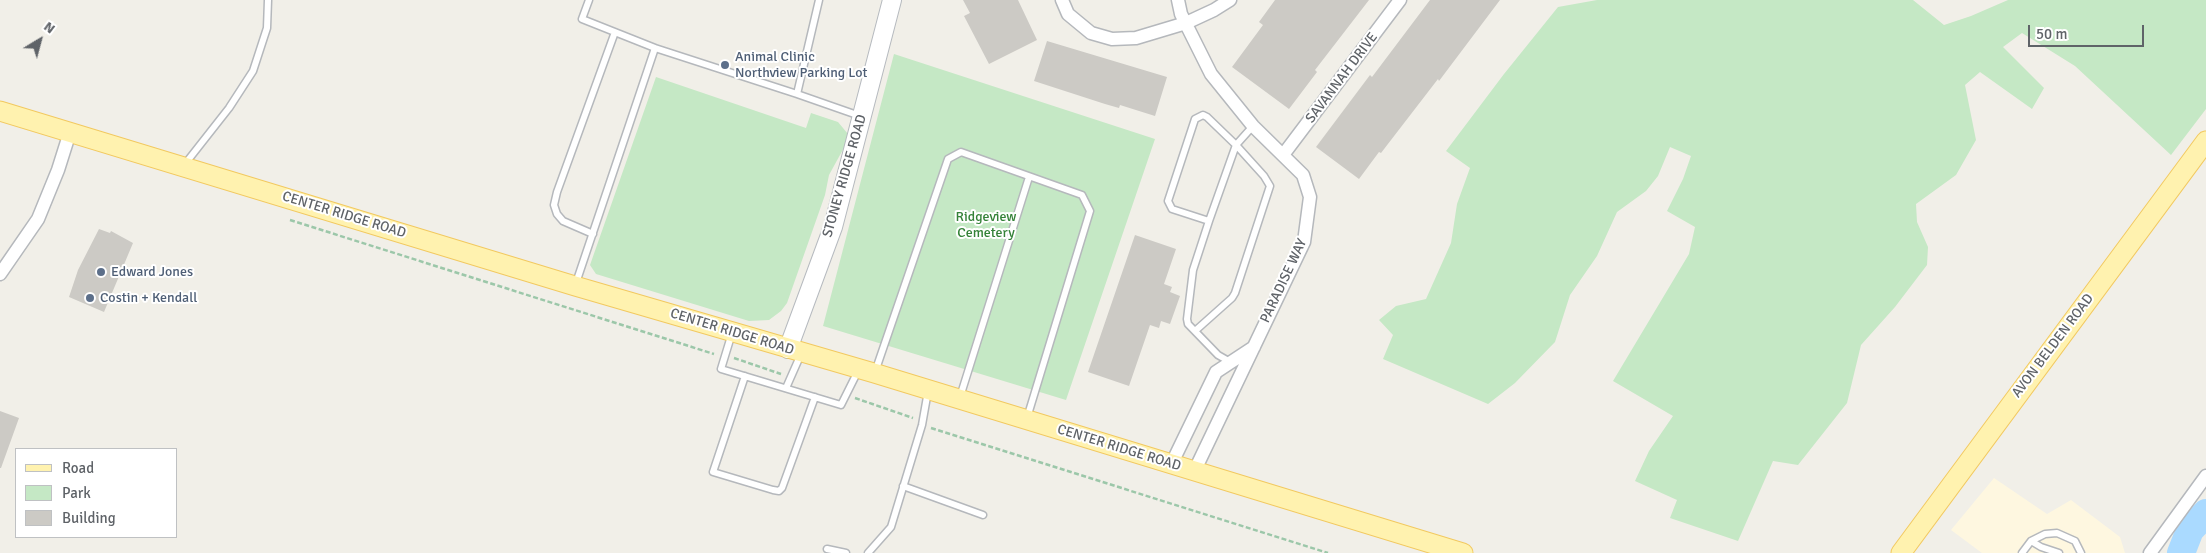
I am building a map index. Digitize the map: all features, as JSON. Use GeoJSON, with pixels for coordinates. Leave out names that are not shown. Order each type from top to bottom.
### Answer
{"type":"FeatureCollection","features":[{"type":"Feature","properties":{"kind":"main road","name":"CENTER RIDGE ROAD"},"geometry":{"type":"LineString","coordinates":[[0,111],[575,286],[867,371],[1463,553]]}},
{"type":"Feature","properties":{"kind":"main road","name":"AVON BELDEN ROAD"},"geometry":{"type":"LineString","coordinates":[[1901,553],[2206,141]]}},
{"type":"Feature","properties":{"kind":"street","name":"STONEY RIDGE ROAD"},"geometry":{"type":"LineString","coordinates":[[795,351],[833,227],[892,0]]}},
{"type":"Feature","properties":{"kind":"street"},"geometry":{"type":"LineString","coordinates":[[1062,0],[1068,14],[1091,33],[1112,39],[1136,38],[1186,22],[1214,10],[1230,0]]}},
{"type":"Feature","properties":{"kind":"street","name":"PARADISE WAY"},"geometry":{"type":"LineString","coordinates":[[1178,0],[1186,22],[1211,74],[1253,126],[1303,175],[1310,197],[1308,224],[1304,242],[1194,472]]}},
{"type":"Feature","properties":{"kind":"street","name":"SAVANNAH DRIVE"},"geometry":{"type":"LineString","coordinates":[[1284,155],[1400,0]]}},
{"type":"Feature","properties":{"kind":"street"},"geometry":{"type":"LineString","coordinates":[[0,274],[38,219],[52,186],[70,132]]}},
{"type":"Feature","properties":{"kind":"street"},"geometry":{"type":"LineString","coordinates":[[1171,465],[1216,372],[1254,347]]}},
{"type":"Feature","properties":{"kind":"street"},"geometry":{"type":"LineString","coordinates":[[2150,553],[2206,476]]}},
{"type":"Feature","properties":{"kind":"lane"},"geometry":{"type":"LineString","coordinates":[[183,167],[230,108],[253,71],[267,28],[268,0]]}},
{"type":"Feature","properties":{"kind":"lane"},"geometry":{"type":"LineString","coordinates":[[589,0],[582,19],[655,48],[862,116]]}},
{"type":"Feature","properties":{"kind":"lane"},"geometry":{"type":"LineString","coordinates":[[797,94],[819,0]]}},
{"type":"Feature","properties":{"kind":"lane"},"geometry":{"type":"LineString","coordinates":[[592,234],[563,221],[557,214],[554,205],[560,183],[615,32]]}},
{"type":"Feature","properties":{"kind":"lane"},"geometry":{"type":"LineString","coordinates":[[575,286],[655,48]]}},
{"type":"Feature","properties":{"kind":"lane"},"geometry":{"type":"LineString","coordinates":[[1195,332],[1235,293],[1270,186],[1264,176],[1236,146],[1203,115],[1195,119],[1168,201],[1172,209],[1210,221]]}},
{"type":"Feature","properties":{"kind":"lane"},"geometry":{"type":"LineString","coordinates":[[1244,368],[1218,356],[1188,324],[1187,319],[1192,292],[1191,278],[1210,221],[1236,146],[1253,126]]}},
{"type":"Feature","properties":{"kind":"lane"},"geometry":{"type":"LineString","coordinates":[[732,332],[721,369],[841,405],[846,395],[867,371],[948,159],[961,152],[1082,196],[1090,211],[1026,420]]}},
{"type":"Feature","properties":{"kind":"lane"},"geometry":{"type":"LineString","coordinates":[[959,400],[1029,177]]}},
{"type":"Feature","properties":{"kind":"lane"},"geometry":{"type":"LineString","coordinates":[[786,388],[791,377],[795,351]]}},
{"type":"Feature","properties":{"kind":"lane"},"geometry":{"type":"LineString","coordinates":[[745,376],[713,472],[778,491],[782,488],[814,397]]}},
{"type":"Feature","properties":{"kind":"lane"},"geometry":{"type":"LineString","coordinates":[[868,553],[891,527],[922,425],[928,390]]}},
{"type":"Feature","properties":{"kind":"lane"},"geometry":{"type":"LineString","coordinates":[[903,486],[983,515]]}},
{"type":"Feature","properties":{"kind":"lane"},"geometry":{"type":"LineString","coordinates":[[2022,553],[2031,541],[2045,534],[2057,533],[2075,541],[2081,553]]}},
{"type":"Feature","properties":{"kind":"lane"},"geometry":{"type":"LineString","coordinates":[[2031,541],[2041,547],[2060,553]]}},
{"type":"Feature","properties":{"kind":"lane"},"geometry":{"type":"LineString","coordinates":[[827,549],[846,553]]}},
{"type":"Feature","properties":{"kind":"path"},"geometry":{"type":"LineString","coordinates":[[290,220],[709,354],[725,356],[791,377]]}},
{"type":"Feature","properties":{"kind":"path"},"geometry":{"type":"LineString","coordinates":[[846,395],[907,415],[922,425],[1328,553]]}},
{"type":"Feature","properties":{"kind":"shaded area"},"geometry":{"type":"Polygon","coordinates":[[[1994,478],[2047,514],[2071,500],[2120,537],[2125,553],[1982,553],[1951,530],[1994,478]]]}},
{"type":"Feature","properties":{"kind":"green space"},"geometry":{"type":"Polygon","coordinates":[[[1597,0],[1913,0],[1944,25],[2008,0],[2206,0],[2206,109],[2171,155],[2075,66],[2022,33],[2003,47],[2044,88],[2032,109],[1980,72],[1965,85],[1976,140],[1956,175],[1916,204],[1917,222],[1928,247],[1927,265],[1895,307],[1861,345],[1847,403],[1798,465],[1773,461],[1738,541],[1670,518],[1677,500],[1635,481],[1649,451],[1673,416],[1613,381],[1689,254],[1695,227],[1667,211],[1683,179],[1691,156],[1670,147],[1658,176],[1646,191],[1617,212],[1597,256],[1570,295],[1555,342],[1515,383],[1488,404],[1383,359],[1393,335],[1379,320],[1396,306],[1426,299],[1451,243],[1457,204],[1470,168],[1446,151],[1558,7],[1597,0]]]}},
{"type":"Feature","properties":{"kind":"green space","name":"Ridgeview Cemetery"},"geometry":{"type":"Polygon","coordinates":[[[894,54],[1155,139],[1066,400],[823,326],[894,54]]]}},
{"type":"Feature","properties":{"kind":"green space"},"geometry":{"type":"Polygon","coordinates":[[[656,77],[806,128],[811,113],[838,122],[848,134],[846,144],[829,175],[825,195],[787,303],[781,311],[769,320],[749,321],[596,274],[590,265],[656,77]]]}},
{"type":"Feature","properties":{"kind":"building"},"geometry":{"type":"Polygon","coordinates":[[[963,0],[1018,0],[1037,40],[989,64],[964,16],[970,13],[963,0]]]}},
{"type":"Feature","properties":{"kind":"building"},"geometry":{"type":"Polygon","coordinates":[[[1275,0],[1369,0],[1315,70],[1317,72],[1289,109],[1232,67],[1263,25],[1259,22],[1275,0]]]}},
{"type":"Feature","properties":{"kind":"building"},"geometry":{"type":"Polygon","coordinates":[[[1430,0],[1500,0],[1439,81],[1438,79],[1359,179],[1316,147],[1430,0]]]}},
{"type":"Feature","properties":{"kind":"building"},"geometry":{"type":"Polygon","coordinates":[[[1047,41],[1167,77],[1155,116],[1120,105],[1119,108],[1105,104],[1034,81],[1047,41]]]}},
{"type":"Feature","properties":{"kind":"building"},"geometry":{"type":"Polygon","coordinates":[[[99,229],[110,233],[111,231],[133,243],[104,312],[69,297],[78,270],[99,229]]]}},
{"type":"Feature","properties":{"kind":"building"},"geometry":{"type":"Polygon","coordinates":[[[1135,235],[1176,249],[1164,284],[1172,287],[1170,292],[1180,296],[1170,324],[1161,321],[1159,328],[1150,325],[1129,386],[1088,372],[1135,235]]]}},
{"type":"Feature","properties":{"kind":"building"},"geometry":{"type":"Polygon","coordinates":[[[0,411],[19,418],[1,468],[0,468],[0,411]]]}},
{"type":"Feature","properties":{"kind":"waterway"},"geometry":{"type":"LineString","coordinates":[[2181,553],[2190,530],[2206,513]]}},
{"type":"Feature","properties":{"kind":"place","name":"Animal Clinic Northview Parking Lot"},"geometry":{"type":"Point","coordinates":[725,65]}},
{"type":"Feature","properties":{"kind":"place","name":"Edward Jones"},"geometry":{"type":"Point","coordinates":[101,272]}},
{"type":"Feature","properties":{"kind":"place","name":"Costin + Kendall"},"geometry":{"type":"Point","coordinates":[90,298]}}]}
